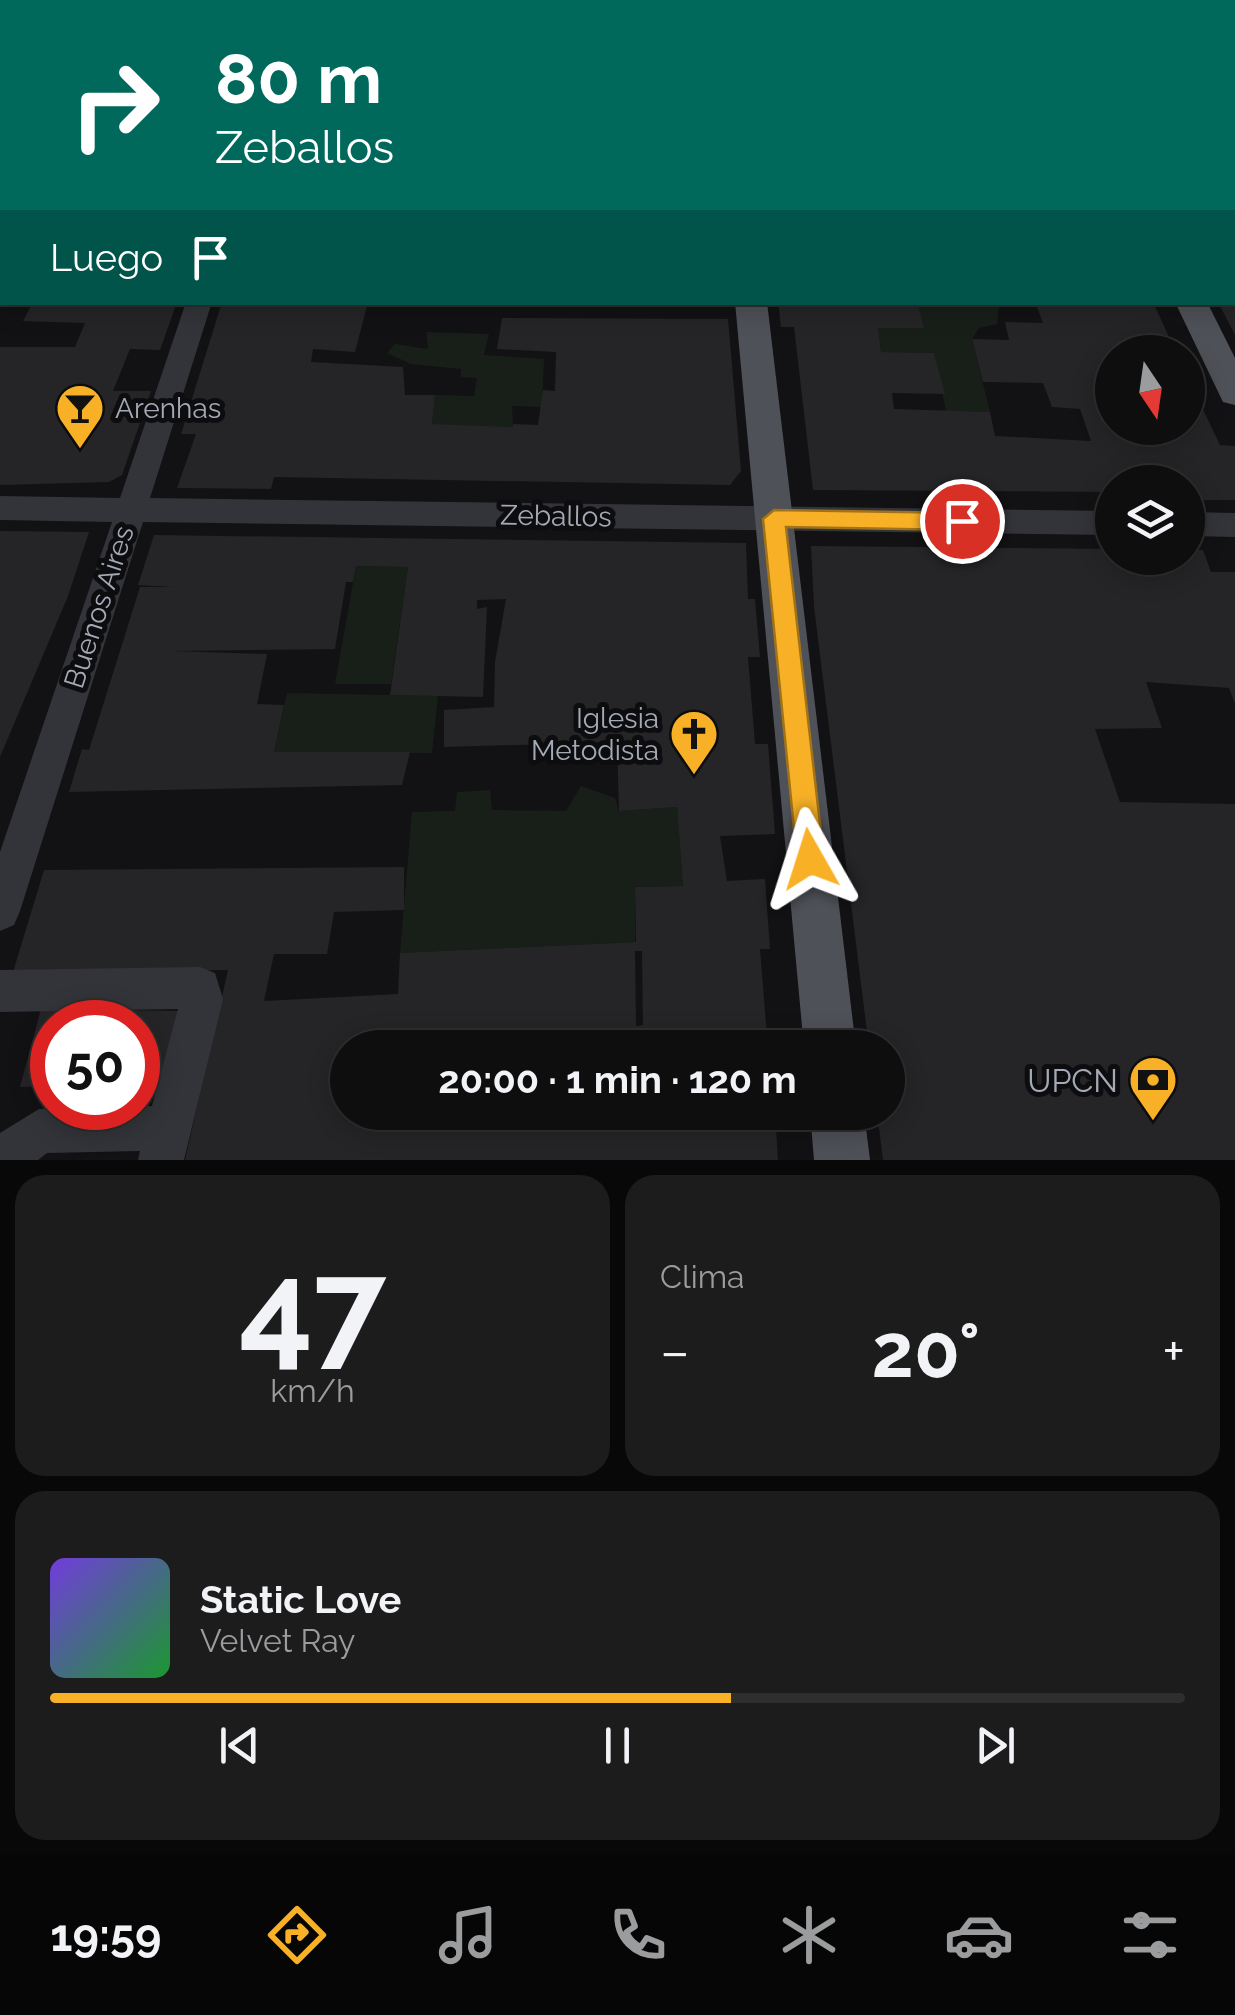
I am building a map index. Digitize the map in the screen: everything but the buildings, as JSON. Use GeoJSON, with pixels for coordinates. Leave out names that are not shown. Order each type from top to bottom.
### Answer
{"type":"FeatureCollection","features":[{"type":"Feature","properties":{"kind":"main road"},"geometry":{"type":"LineString","coordinates":[[751,305],[828,1030]]}},
{"type":"Feature","properties":{"kind":"main road"},"geometry":{"type":"LineString","coordinates":[[1193,305],[1235,392]]}},
{"type":"Feature","properties":{"kind":"main road"},"geometry":{"type":"LineString","coordinates":[[839,1130],[842,1160]]}},
{"type":"Feature","properties":{"kind":"street","name":"Buenos Aires"},"geometry":{"type":"LineString","coordinates":[[0,911],[198,305]]}},
{"type":"Feature","properties":{"kind":"street","name":"Zeballos"},"geometry":{"type":"LineString","coordinates":[[0,508],[1095,523]]}},
{"type":"Feature","properties":{"kind":"street"},"geometry":{"type":"LineString","coordinates":[[1205,524],[1235,525]]}},
{"type":"Feature","properties":{"kind":"street"},"geometry":{"type":"LineString","coordinates":[[0,991],[200,988],[202,999],[164,1144],[38,1131],[2,1160]]}},
{"type":"Feature","properties":{"kind":"shaded area"},"geometry":{"type":"Polygon","coordinates":[[[914,305],[1009,305],[999,307],[997,324],[979,328],[972,339],[990,412],[946,411],[934,353],[881,352],[878,328],[914,305]]]}},
{"type":"Feature","properties":{"kind":"shaded area"},"geometry":{"type":"Polygon","coordinates":[[[426,332],[489,334],[484,355],[544,359],[542,407],[512,406],[513,428],[432,424],[435,395],[474,396],[477,378],[461,377],[461,369],[411,364],[387,353],[395,344],[428,349],[426,332]]]}},
{"type":"Feature","properties":{"kind":"shaded area"},"geometry":{"type":"Polygon","coordinates":[[[356,566],[408,567],[391,684],[335,684],[356,566]]]}},
{"type":"Feature","properties":{"kind":"shaded area"},"geometry":{"type":"Polygon","coordinates":[[[287,693],[438,696],[432,753],[274,752],[287,693]]]}},
{"type":"Feature","properties":{"kind":"shaded area"},"geometry":{"type":"Polygon","coordinates":[[[581,786],[615,798],[619,811],[677,807],[683,886],[635,887],[635,942],[400,953],[412,812],[455,811],[457,792],[490,790],[492,810],[566,811],[581,786]]]}},
{"type":"Feature","properties":{"kind":"place","name":"Arenhas"},"geometry":{"type":"Point","coordinates":[80,450]}},
{"type":"Feature","properties":{"kind":"place","name":"Iglesia Metodista"},"geometry":{"type":"Point","coordinates":[694,776]}},
{"type":"Feature","properties":{"kind":"place","name":"UPCN"},"geometry":{"type":"Point","coordinates":[1153,1122]}},
{"type":"Feature","properties":{"kind":"route"},"geometry":{"type":"LineString","coordinates":[[810,859],[774,519],[962,521]]}}]}
